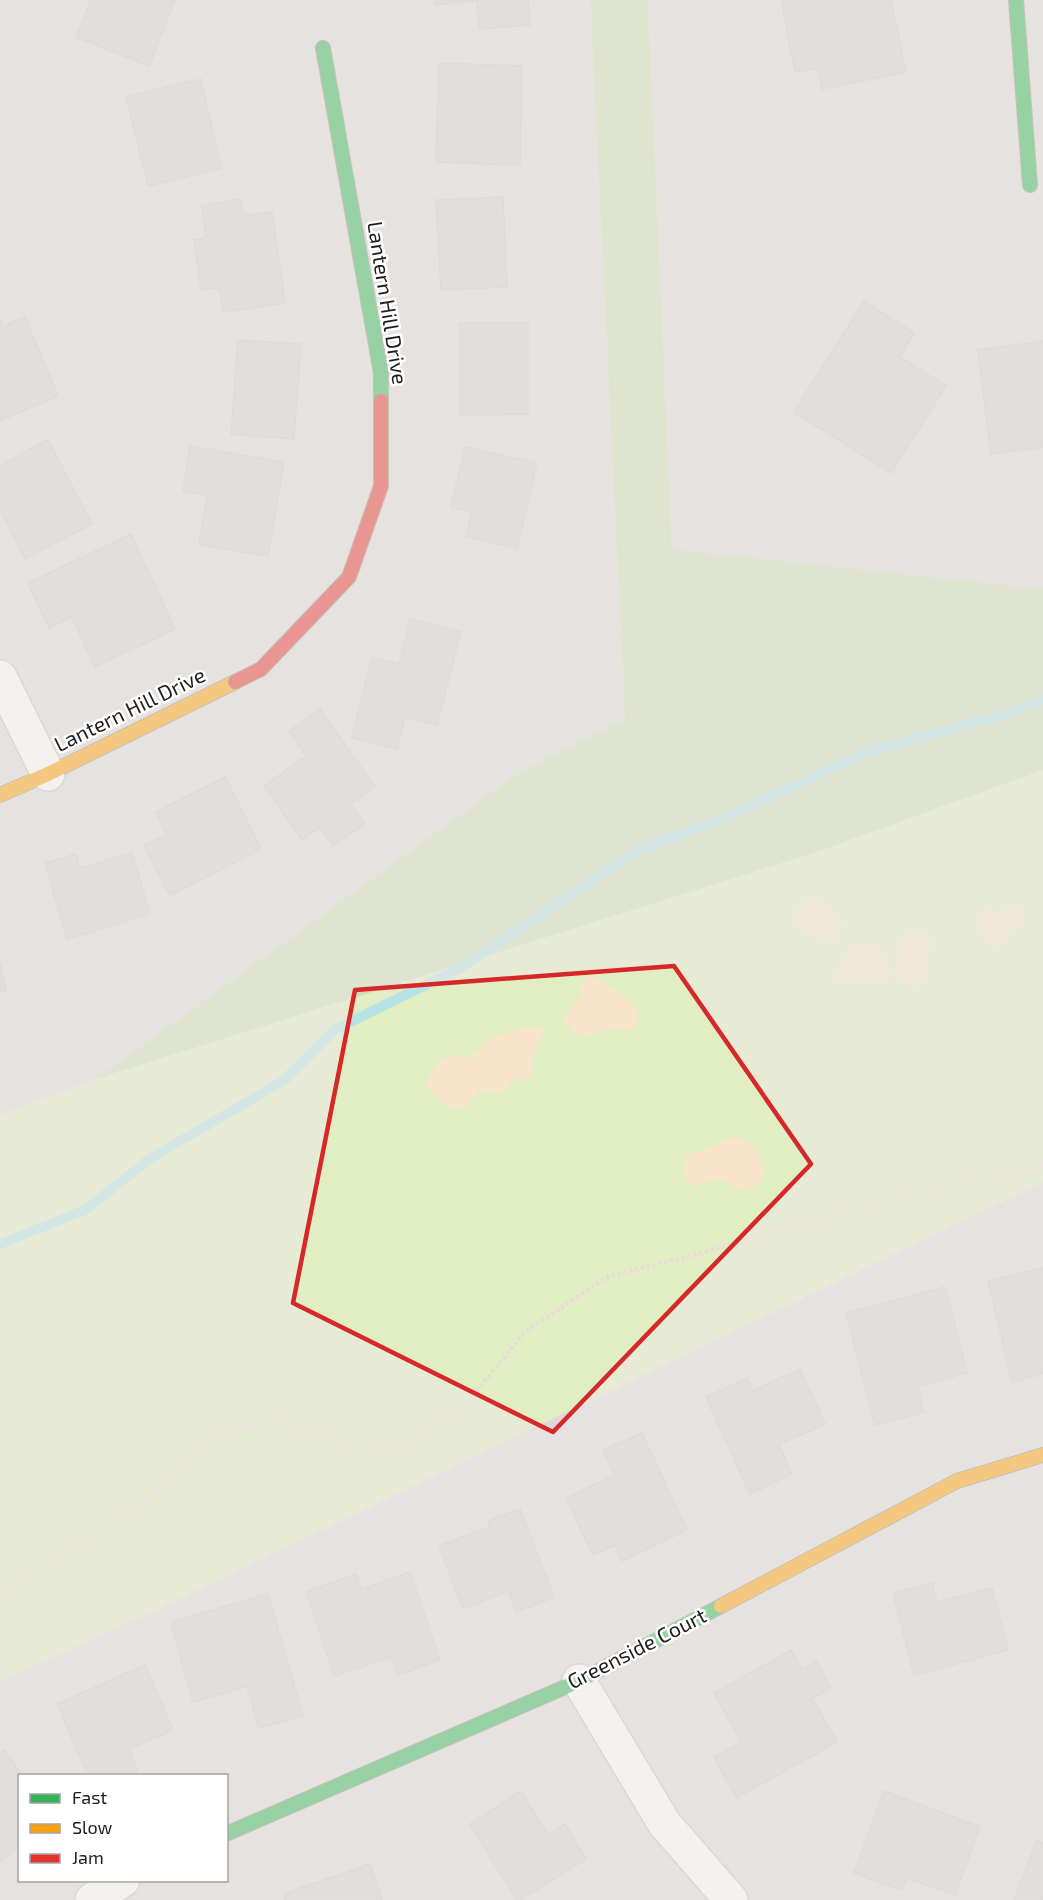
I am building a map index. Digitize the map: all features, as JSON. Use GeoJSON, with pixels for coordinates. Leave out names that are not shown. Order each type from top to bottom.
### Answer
{"type":"FeatureCollection","features":[{"type":"Feature","properties":{"kind":"street"},"geometry":{"type":"LineString","coordinates":[[1016,0],[1030,185]]}},
{"type":"Feature","properties":{"kind":"street","name":"Lantern Hill Drive"},"geometry":{"type":"LineString","coordinates":[[0,795],[48,774],[261,669],[349,576],[381,486],[381,374],[323,48]]}},
{"type":"Feature","properties":{"kind":"street"},"geometry":{"type":"LineString","coordinates":[[0,677],[48,774]]}},
{"type":"Feature","properties":{"kind":"street","name":"Greenside Court"},"geometry":{"type":"LineString","coordinates":[[228,1833],[579,1681],[957,1481],[1043,1455]]}},
{"type":"Feature","properties":{"kind":"street"},"geometry":{"type":"LineString","coordinates":[[579,1681],[664,1823],[731,1900]]}},
{"type":"Feature","properties":{"kind":"street"},"geometry":{"type":"LineString","coordinates":[[92,1900],[121,1882]]}},
{"type":"Feature","properties":{"kind":"path"},"geometry":{"type":"LineString","coordinates":[[0,1589],[140,1506],[228,1428],[285,1420],[383,1457],[461,1410],[525,1332],[609,1276],[701,1253],[838,1212],[945,1184],[1032,1170],[1043,1165]]}},
{"type":"Feature","properties":{"kind":"highlighted area"},"geometry":{"type":"Polygon","coordinates":[[[674,966],[811,1164],[553,1432],[293,1303],[355,990],[674,966]]]}},
{"type":"Feature","properties":{"kind":"shaded area"},"geometry":{"type":"Polygon","coordinates":[[[0,0],[590,0],[625,719],[518,773],[96,1079],[0,1115],[0,0]]]}},
{"type":"Feature","properties":{"kind":"shaded area"},"geometry":{"type":"Polygon","coordinates":[[[648,0],[1043,0],[1043,589],[672,549],[648,0]]]}},
{"type":"Feature","properties":{"kind":"shaded area"},"geometry":{"type":"Polygon","coordinates":[[[1043,1182],[1043,1900],[0,1900],[0,1681],[162,1607],[1043,1182]]]}},
{"type":"Feature","properties":{"kind":"green space"},"geometry":{"type":"Polygon","coordinates":[[[590,0],[648,0],[672,549],[1043,589],[1043,770],[820,851],[96,1079],[518,773],[625,719],[590,0]]]}},
{"type":"Feature","properties":{"kind":"green space"},"geometry":{"type":"Polygon","coordinates":[[[1043,770],[1043,1182],[162,1607],[0,1681],[0,1115],[96,1079],[820,851],[1043,770]]]}},
{"type":"Feature","properties":{"kind":"sand"},"geometry":{"type":"Polygon","coordinates":[[[810,898],[827,905],[838,915],[843,927],[834,943],[821,941],[808,935],[798,925],[792,913],[798,904],[810,898]]]}},
{"type":"Feature","properties":{"kind":"sand"},"geometry":{"type":"Polygon","coordinates":[[[1013,905],[1025,910],[1016,931],[999,946],[991,946],[984,942],[978,923],[979,912],[985,908],[1000,913],[1013,905]]]}},
{"type":"Feature","properties":{"kind":"sand"},"geometry":{"type":"Polygon","coordinates":[[[917,930],[925,933],[933,941],[926,963],[926,976],[922,984],[911,987],[899,975],[896,960],[902,940],[906,935],[917,930]]]}},
{"type":"Feature","properties":{"kind":"sand"},"geometry":{"type":"Polygon","coordinates":[[[853,945],[878,945],[893,974],[886,984],[869,979],[853,985],[838,981],[834,971],[853,945]]]}},
{"type":"Feature","properties":{"kind":"sand"},"geometry":{"type":"Polygon","coordinates":[[[589,976],[616,991],[634,1005],[638,1017],[635,1028],[624,1031],[613,1028],[590,1036],[574,1033],[565,1022],[565,1013],[583,995],[580,985],[589,976]]]}},
{"type":"Feature","properties":{"kind":"sand"},"geometry":{"type":"Polygon","coordinates":[[[545,1027],[532,1058],[532,1074],[525,1080],[513,1080],[502,1093],[479,1090],[473,1100],[461,1110],[441,1100],[426,1085],[433,1070],[445,1058],[455,1055],[470,1058],[488,1042],[504,1033],[545,1027]]]}},
{"type":"Feature","properties":{"kind":"sand"},"geometry":{"type":"Polygon","coordinates":[[[734,1137],[748,1143],[757,1152],[762,1164],[763,1179],[749,1191],[738,1190],[722,1179],[712,1180],[695,1187],[686,1180],[684,1165],[686,1154],[698,1153],[734,1137]]]}},
{"type":"Feature","properties":{"kind":"building"},"geometry":{"type":"Polygon","coordinates":[[[91,0],[175,0],[149,66],[76,37],[91,0]]]}},
{"type":"Feature","properties":{"kind":"building"},"geometry":{"type":"Polygon","coordinates":[[[435,0],[528,0],[530,25],[479,29],[477,1],[435,5],[435,0]]]}},
{"type":"Feature","properties":{"kind":"building"},"geometry":{"type":"Polygon","coordinates":[[[781,0],[891,0],[906,72],[822,89],[818,68],[795,72],[781,0]]]}},
{"type":"Feature","properties":{"kind":"building"},"geometry":{"type":"Polygon","coordinates":[[[439,63],[522,66],[520,165],[436,162],[439,63]]]}},
{"type":"Feature","properties":{"kind":"building"},"geometry":{"type":"Polygon","coordinates":[[[201,79],[221,168],[148,186],[126,97],[201,79]]]}},
{"type":"Feature","properties":{"kind":"building"},"geometry":{"type":"Polygon","coordinates":[[[503,197],[507,287],[441,290],[436,200],[503,197]]]}},
{"type":"Feature","properties":{"kind":"building"},"geometry":{"type":"Polygon","coordinates":[[[240,199],[243,216],[272,212],[285,303],[223,312],[220,288],[201,290],[194,240],[206,238],[202,206],[240,199]]]}},
{"type":"Feature","properties":{"kind":"building"},"geometry":{"type":"Polygon","coordinates":[[[864,301],[914,333],[900,357],[946,386],[891,473],[794,412],[864,301]]]}},
{"type":"Feature","properties":{"kind":"building"},"geometry":{"type":"Polygon","coordinates":[[[25,317],[58,396],[0,421],[0,320],[3,326],[25,317]]]}},
{"type":"Feature","properties":{"kind":"building"},"geometry":{"type":"Polygon","coordinates":[[[460,323],[528,323],[528,414],[460,415],[460,323]]]}},
{"type":"Feature","properties":{"kind":"building"},"geometry":{"type":"Polygon","coordinates":[[[238,340],[301,344],[294,439],[231,434],[238,340]]]}},
{"type":"Feature","properties":{"kind":"building"},"geometry":{"type":"Polygon","coordinates":[[[1043,341],[1043,447],[991,454],[978,350],[1043,341]]]}},
{"type":"Feature","properties":{"kind":"building"},"geometry":{"type":"Polygon","coordinates":[[[48,440],[92,524],[25,559],[0,510],[0,465],[48,440]]]}},
{"type":"Feature","properties":{"kind":"building"},"geometry":{"type":"Polygon","coordinates":[[[190,446],[284,462],[268,556],[199,545],[207,495],[183,491],[190,446]]]}},
{"type":"Feature","properties":{"kind":"building"},"geometry":{"type":"Polygon","coordinates":[[[465,447],[537,463],[517,548],[466,537],[472,512],[451,507],[465,447]]]}},
{"type":"Feature","properties":{"kind":"building"},"geometry":{"type":"Polygon","coordinates":[[[131,534],[175,629],[95,667],[72,617],[49,628],[28,583],[131,534]]]}},
{"type":"Feature","properties":{"kind":"building"},"geometry":{"type":"Polygon","coordinates":[[[410,619],[461,632],[437,725],[405,717],[397,749],[352,738],[372,658],[399,664],[410,619]]]}},
{"type":"Feature","properties":{"kind":"building"},"geometry":{"type":"Polygon","coordinates":[[[320,709],[375,787],[351,804],[365,824],[333,846],[320,827],[302,840],[264,786],[306,756],[289,731],[320,709]]]}},
{"type":"Feature","properties":{"kind":"building"},"geometry":{"type":"Polygon","coordinates":[[[225,777],[261,849],[170,895],[144,845],[167,834],[156,812],[225,777]]]}},
{"type":"Feature","properties":{"kind":"building"},"geometry":{"type":"Polygon","coordinates":[[[132,853],[150,914],[67,939],[45,863],[76,854],[80,868],[132,853]]]}},
{"type":"Feature","properties":{"kind":"building"},"geometry":{"type":"Polygon","coordinates":[[[0,963],[6,990],[0,992],[0,963]]]}},
{"type":"Feature","properties":{"kind":"building"},"geometry":{"type":"Polygon","coordinates":[[[1043,1268],[1043,1374],[1012,1382],[988,1281],[1043,1268]]]}},
{"type":"Feature","properties":{"kind":"building"},"geometry":{"type":"Polygon","coordinates":[[[945,1287],[967,1373],[918,1386],[924,1412],[875,1425],[846,1313],[945,1287]]]}},
{"type":"Feature","properties":{"kind":"building"},"geometry":{"type":"Polygon","coordinates":[[[800,1369],[825,1424],[779,1445],[792,1474],[750,1494],[706,1397],[747,1378],[753,1391],[800,1369]]]}},
{"type":"Feature","properties":{"kind":"building"},"geometry":{"type":"Polygon","coordinates":[[[642,1433],[687,1530],[622,1561],[615,1545],[593,1555],[566,1498],[615,1475],[603,1450],[642,1433]]]}},
{"type":"Feature","properties":{"kind":"building"},"geometry":{"type":"Polygon","coordinates":[[[520,1509],[554,1597],[516,1612],[508,1591],[463,1609],[439,1546],[490,1527],[488,1521],[520,1509]]]}},
{"type":"Feature","properties":{"kind":"building"},"geometry":{"type":"Polygon","coordinates":[[[410,1572],[440,1660],[398,1675],[391,1657],[334,1676],[306,1592],[356,1574],[361,1590],[410,1572]]]}},
{"type":"Feature","properties":{"kind":"building"},"geometry":{"type":"Polygon","coordinates":[[[932,1583],[937,1602],[992,1588],[1008,1650],[914,1675],[893,1593],[932,1583]]]}},
{"type":"Feature","properties":{"kind":"building"},"geometry":{"type":"Polygon","coordinates":[[[268,1594],[303,1716],[259,1728],[247,1686],[193,1702],[171,1622],[268,1594]]]}},
{"type":"Feature","properties":{"kind":"building"},"geometry":{"type":"Polygon","coordinates":[[[792,1650],[802,1669],[816,1661],[831,1688],[812,1698],[837,1742],[736,1798],[714,1757],[741,1742],[714,1693],[792,1650]]]}},
{"type":"Feature","properties":{"kind":"building"},"geometry":{"type":"Polygon","coordinates":[[[145,1665],[173,1730],[129,1749],[138,1772],[134,1774],[87,1774],[57,1704],[145,1665]]]}},
{"type":"Feature","properties":{"kind":"building"},"geometry":{"type":"Polygon","coordinates":[[[4,1750],[22,1774],[18,1774],[18,1848],[0,1862],[0,1753],[4,1750]]]}},
{"type":"Feature","properties":{"kind":"building"},"geometry":{"type":"Polygon","coordinates":[[[521,1791],[548,1835],[565,1824],[586,1859],[517,1900],[470,1824],[521,1791]]]}},
{"type":"Feature","properties":{"kind":"building"},"geometry":{"type":"Polygon","coordinates":[[[884,1791],[980,1827],[955,1895],[907,1878],[902,1890],[854,1873],[884,1791]]]}},
{"type":"Feature","properties":{"kind":"building"},"geometry":{"type":"Polygon","coordinates":[[[1037,1840],[1043,1843],[1043,1900],[1014,1900],[1037,1840]]]}},
{"type":"Feature","properties":{"kind":"building"},"geometry":{"type":"Polygon","coordinates":[[[370,1864],[382,1900],[285,1900],[283,1894],[370,1864]]]}},
{"type":"Feature","properties":{"kind":"waterway"},"geometry":{"type":"LineString","coordinates":[[0,1244],[85,1210],[151,1158],[283,1081],[336,1029],[460,968],[638,850],[720,820],[867,752],[1009,713],[1043,700]]}},
{"type":"Feature","properties":{"kind":"traffic: fast"},"geometry":{"type":"LineString","coordinates":[[1016,0],[1030,185]]}},
{"type":"Feature","properties":{"kind":"traffic: fast"},"geometry":{"type":"LineString","coordinates":[[323,48],[381,373],[381,401]]}},
{"type":"Feature","properties":{"kind":"traffic: fast"},"geometry":{"type":"LineString","coordinates":[[228,1833],[579,1681],[721,1606]]}},
{"type":"Feature","properties":{"kind":"traffic: slow"},"geometry":{"type":"LineString","coordinates":[[0,795],[48,774],[235,682]]}},
{"type":"Feature","properties":{"kind":"traffic: slow"},"geometry":{"type":"LineString","coordinates":[[721,1606],[957,1481],[1043,1455]]}},
{"type":"Feature","properties":{"kind":"traffic: jam"},"geometry":{"type":"LineString","coordinates":[[235,682],[261,669],[349,577],[381,486],[381,401]]}}]}
